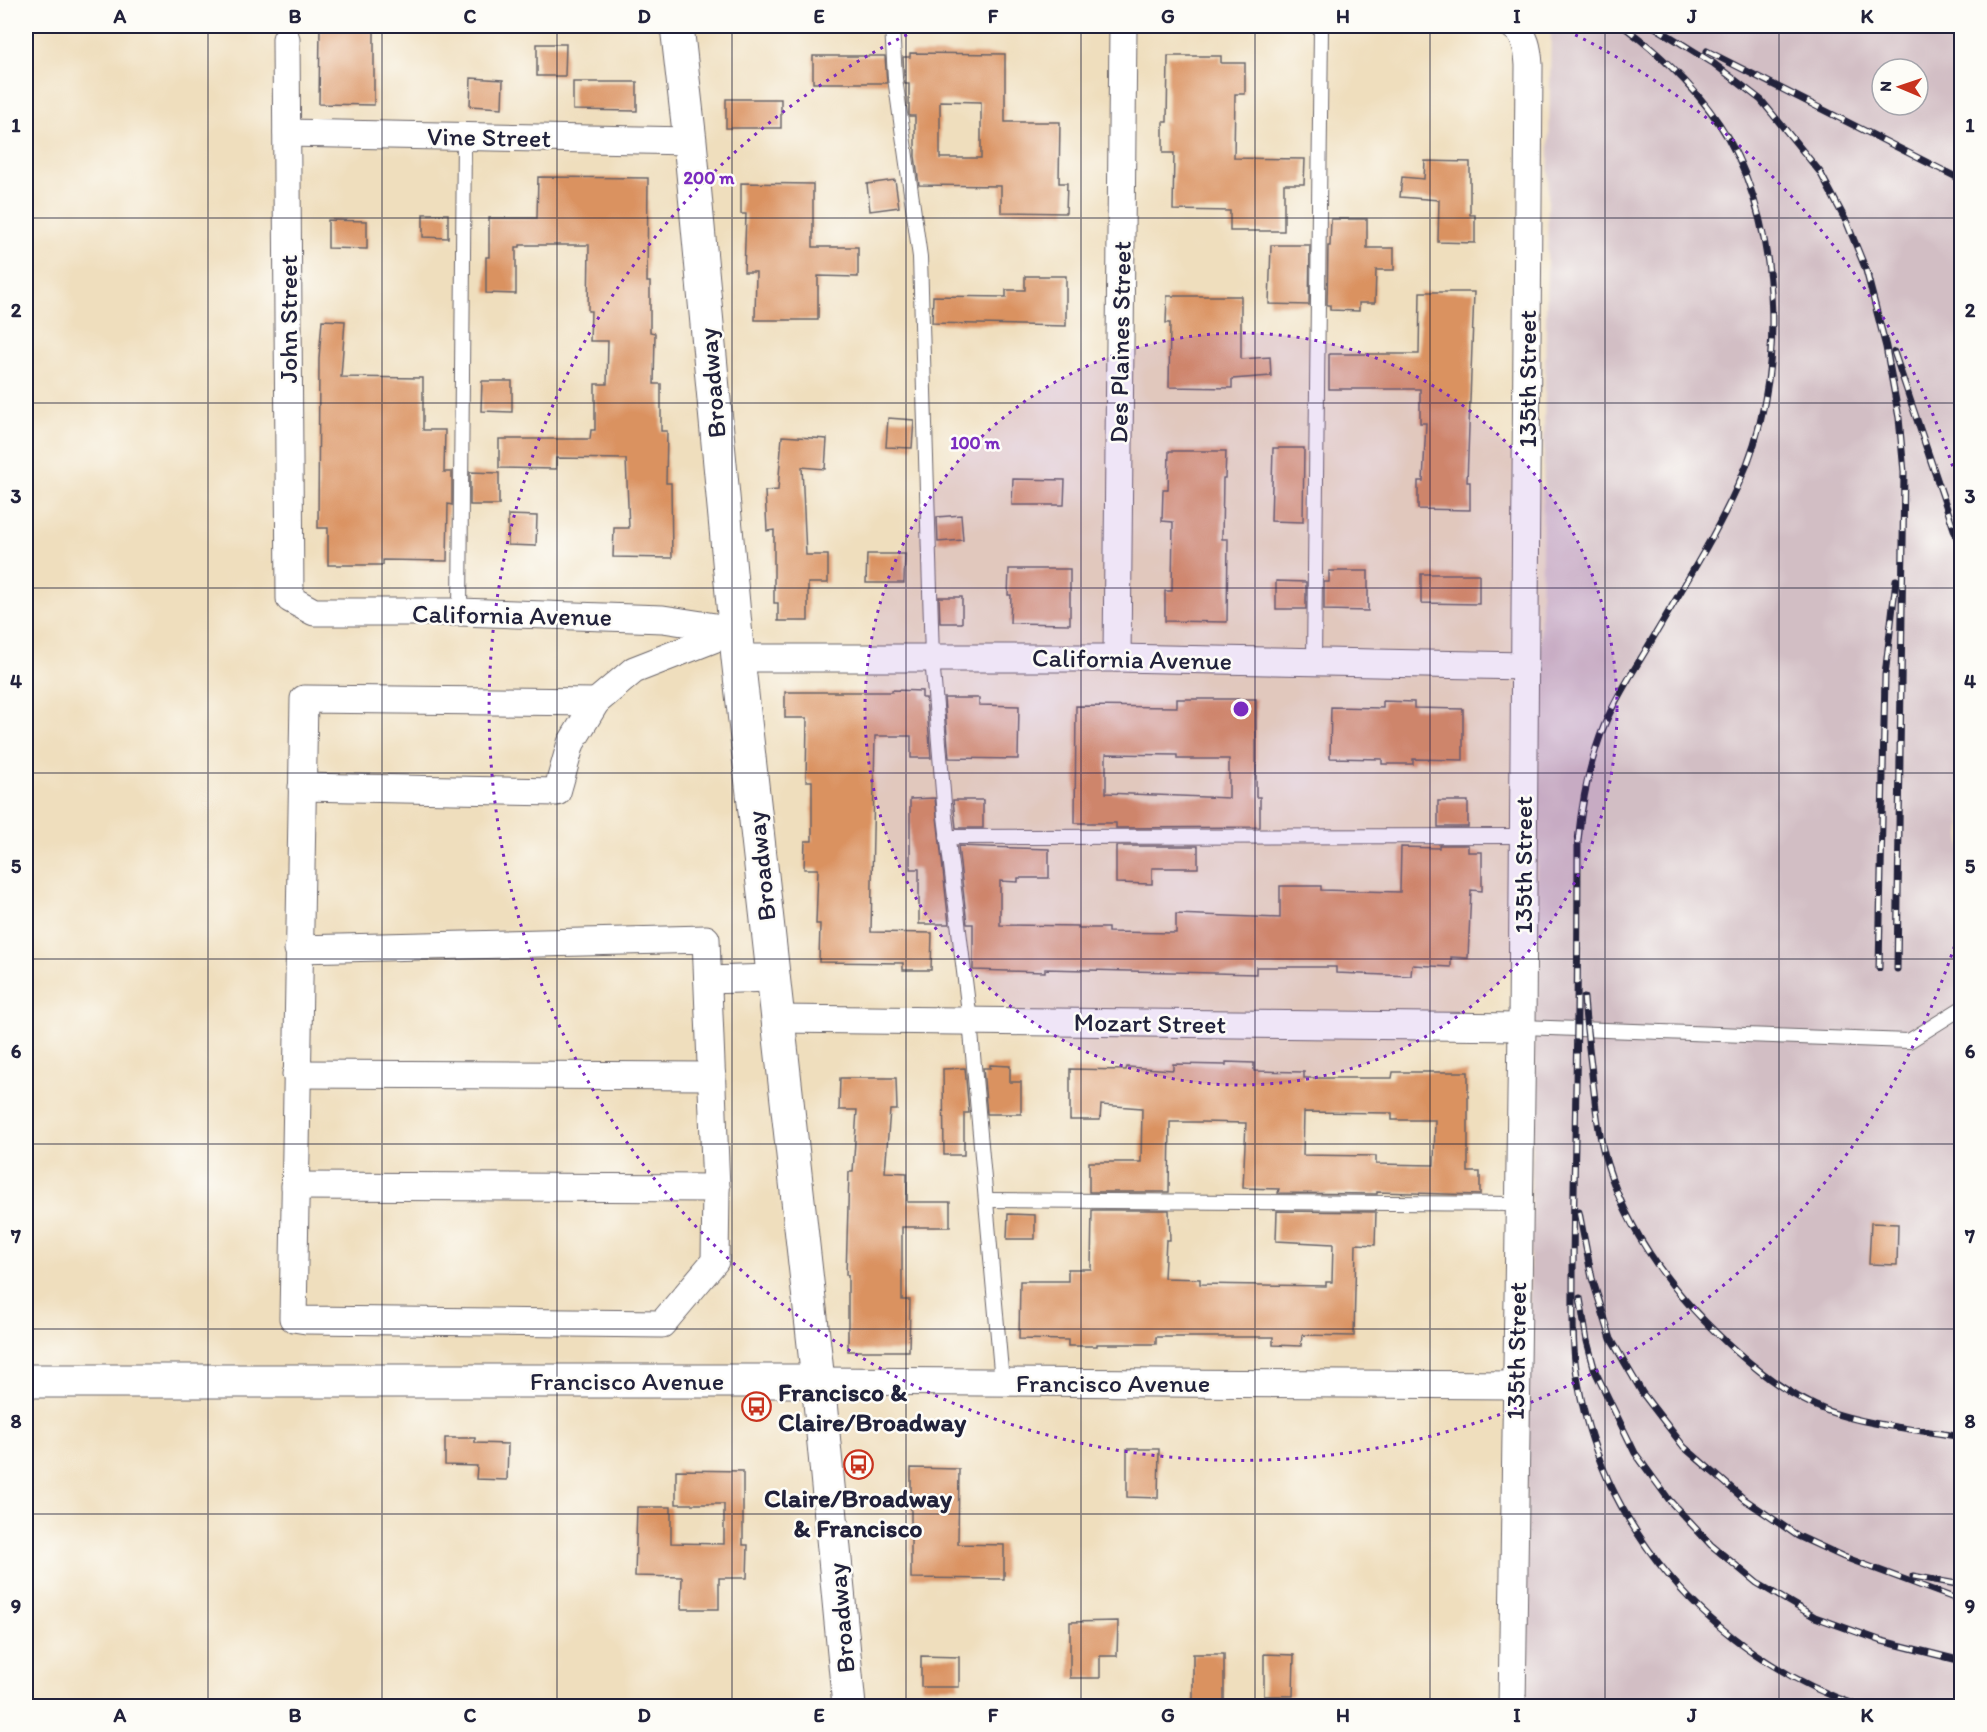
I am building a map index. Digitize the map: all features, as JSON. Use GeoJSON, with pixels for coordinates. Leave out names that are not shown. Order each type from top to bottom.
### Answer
{"type":"FeatureCollection","features":[{"type":"Feature","properties":{"kind":"street","name":"Broadway"},"geometry":{"type":"LineString","coordinates":[[677,26],[690,141],[737,644],[818,1381],[849,1707]]}},
{"type":"Feature","properties":{"kind":"street","name":"Des Plaines Street"},"geometry":{"type":"LineString","coordinates":[[1117,658],[1124,26]]}},
{"type":"Feature","properties":{"kind":"street","name":"135th Street"},"geometry":{"type":"LineString","coordinates":[[1512,1707],[1524,836],[1529,65],[1527,44],[1515,26]]}},
{"type":"Feature","properties":{"kind":"street","name":"John Street"},"geometry":{"type":"LineString","coordinates":[[286,39],[290,599]]}},
{"type":"Feature","properties":{"kind":"street","name":"Vine Street"},"geometry":{"type":"LineString","coordinates":[[287,133],[690,141]]}},
{"type":"Feature","properties":{"kind":"street","name":"California Avenue"},"geometry":{"type":"LineString","coordinates":[[290,599],[314,612],[460,612],[663,619],[737,644],[932,658],[1117,658],[1525,666]]}},
{"type":"Feature","properties":{"kind":"street"},"geometry":{"type":"LineString","coordinates":[[302,787],[557,792],[570,744],[596,702],[634,670],[737,644]]}},
{"type":"Feature","properties":{"kind":"street"},"geometry":{"type":"LineString","coordinates":[[298,949],[706,939],[716,1188],[715,1261],[662,1324],[293,1318],[298,949],[304,699],[596,702]]}},
{"type":"Feature","properties":{"kind":"street"},"geometry":{"type":"LineString","coordinates":[[708,981],[773,978]]}},
{"type":"Feature","properties":{"kind":"street","name":"Mozart Street"},"geometry":{"type":"LineString","coordinates":[[778,1019],[1522,1027]]}},
{"type":"Feature","properties":{"kind":"street"},"geometry":{"type":"LineString","coordinates":[[296,1074],[712,1077]]}},
{"type":"Feature","properties":{"kind":"street"},"geometry":{"type":"LineString","coordinates":[[295,1186],[716,1188]]}},
{"type":"Feature","properties":{"kind":"street","name":"Francisco Avenue"},"geometry":{"type":"LineString","coordinates":[[26,1381],[818,1381],[1516,1385]]}},
{"type":"Feature","properties":{"kind":"lane"},"geometry":{"type":"LineString","coordinates":[[892,26],[895,78],[920,258],[932,658],[947,837],[970,1021],[1002,1382]]}},
{"type":"Feature","properties":{"kind":"lane"},"geometry":{"type":"LineString","coordinates":[[1314,662],[1321,26]]}},
{"type":"Feature","properties":{"kind":"lane"},"geometry":{"type":"LineString","coordinates":[[460,612],[464,136]]}},
{"type":"Feature","properties":{"kind":"lane"},"geometry":{"type":"LineString","coordinates":[[947,837],[1524,836]]}},
{"type":"Feature","properties":{"kind":"lane"},"geometry":{"type":"LineString","coordinates":[[1522,1027],[1909,1041],[1962,1008]]}},
{"type":"Feature","properties":{"kind":"lane"},"geometry":{"type":"LineString","coordinates":[[986,1200],[1519,1204]]}},
{"type":"Feature","properties":{"kind":"shaded area"},"geometry":{"type":"Polygon","coordinates":[[[1551,26],[1961,26],[1961,1706],[1522,1706],[1551,26]]]}},
{"type":"Feature","properties":{"kind":"building"},"geometry":{"type":"Polygon","coordinates":[[[320,26],[374,26],[374,105],[319,104],[320,26]]]}},
{"type":"Feature","properties":{"kind":"building"},"geometry":{"type":"Polygon","coordinates":[[[537,44],[566,44],[565,76],[537,76],[537,44]]]}},
{"type":"Feature","properties":{"kind":"building"},"geometry":{"type":"Polygon","coordinates":[[[910,53],[1005,54],[1005,122],[1060,122],[1059,183],[1067,183],[1066,213],[1001,212],[1001,186],[919,185],[915,156],[915,116],[909,116],[909,84],[905,84],[904,77],[903,57],[910,57],[910,53]],[[940,101],[940,158],[981,158],[981,102],[940,101]]]}},
{"type":"Feature","properties":{"kind":"building"},"geometry":{"type":"Polygon","coordinates":[[[813,56],[885,56],[887,83],[813,83],[813,56]]]}},
{"type":"Feature","properties":{"kind":"building"},"geometry":{"type":"Polygon","coordinates":[[[1168,56],[1221,56],[1221,63],[1245,63],[1245,94],[1235,94],[1234,158],[1305,159],[1304,184],[1284,184],[1284,231],[1230,231],[1230,211],[1173,210],[1174,153],[1163,153],[1163,122],[1167,122],[1168,56]]]}},
{"type":"Feature","properties":{"kind":"building"},"geometry":{"type":"Polygon","coordinates":[[[471,78],[503,80],[502,108],[470,106],[471,78]]]}},
{"type":"Feature","properties":{"kind":"building"},"geometry":{"type":"Polygon","coordinates":[[[573,82],[637,82],[637,111],[573,110],[573,82]]]}},
{"type":"Feature","properties":{"kind":"building"},"geometry":{"type":"Polygon","coordinates":[[[726,99],[781,99],[781,128],[726,128],[726,99]]]}},
{"type":"Feature","properties":{"kind":"building"},"geometry":{"type":"Polygon","coordinates":[[[1425,161],[1470,162],[1470,215],[1475,215],[1475,243],[1438,242],[1439,200],[1400,197],[1402,177],[1424,179],[1425,161]]]}},
{"type":"Feature","properties":{"kind":"building"},"geometry":{"type":"Polygon","coordinates":[[[538,177],[648,178],[647,282],[650,282],[650,332],[655,333],[654,384],[661,384],[661,431],[667,431],[666,483],[671,483],[672,558],[613,557],[614,528],[629,528],[626,459],[556,458],[556,469],[499,468],[499,439],[590,439],[591,430],[595,430],[595,384],[607,384],[608,341],[590,341],[589,245],[520,245],[516,247],[516,294],[486,293],[489,218],[537,218],[538,177]]]}},
{"type":"Feature","properties":{"kind":"building"},"geometry":{"type":"Polygon","coordinates":[[[895,180],[899,207],[870,211],[867,184],[895,180]]]}},
{"type":"Feature","properties":{"kind":"building"},"geometry":{"type":"Polygon","coordinates":[[[741,183],[813,184],[813,247],[858,247],[858,277],[818,276],[818,320],[755,320],[756,272],[744,272],[746,214],[741,214],[741,183]]]}},
{"type":"Feature","properties":{"kind":"building"},"geometry":{"type":"Polygon","coordinates":[[[423,214],[448,214],[448,238],[423,237],[423,214]]]}},
{"type":"Feature","properties":{"kind":"building"},"geometry":{"type":"Polygon","coordinates":[[[1331,219],[1367,219],[1367,248],[1394,248],[1394,270],[1376,270],[1375,303],[1359,303],[1359,311],[1330,310],[1330,305],[1327,305],[1331,219]]]}},
{"type":"Feature","properties":{"kind":"building"},"geometry":{"type":"Polygon","coordinates":[[[328,220],[367,221],[367,249],[328,248],[328,220]]]}},
{"type":"Feature","properties":{"kind":"building"},"geometry":{"type":"Polygon","coordinates":[[[1271,245],[1310,245],[1309,305],[1269,304],[1271,245]]]}},
{"type":"Feature","properties":{"kind":"building"},"geometry":{"type":"Polygon","coordinates":[[[1025,276],[1066,276],[1066,326],[932,323],[933,296],[1006,297],[1006,290],[1025,290],[1025,276]]]}},
{"type":"Feature","properties":{"kind":"building"},"geometry":{"type":"Polygon","coordinates":[[[1420,292],[1474,292],[1467,482],[1470,482],[1470,510],[1418,509],[1418,481],[1423,481],[1426,423],[1420,423],[1420,389],[1329,389],[1329,354],[1419,354],[1420,292]]]}},
{"type":"Feature","properties":{"kind":"building"},"geometry":{"type":"Polygon","coordinates":[[[1167,296],[1241,296],[1241,359],[1270,357],[1271,376],[1232,379],[1232,388],[1169,387],[1170,323],[1166,323],[1167,296]]]}},
{"type":"Feature","properties":{"kind":"building"},"geometry":{"type":"Polygon","coordinates":[[[322,320],[345,321],[341,377],[423,378],[423,430],[445,430],[444,472],[452,472],[452,505],[448,504],[447,561],[383,560],[383,565],[328,565],[328,528],[318,528],[319,359],[322,320]]]}},
{"type":"Feature","properties":{"kind":"building"},"geometry":{"type":"Polygon","coordinates":[[[482,381],[512,381],[512,412],[481,411],[482,381]]]}},
{"type":"Feature","properties":{"kind":"building"},"geometry":{"type":"Polygon","coordinates":[[[888,418],[914,420],[912,448],[886,447],[888,418]]]}},
{"type":"Feature","properties":{"kind":"building"},"geometry":{"type":"Polygon","coordinates":[[[782,436],[827,439],[825,469],[802,467],[806,555],[828,555],[828,583],[808,583],[808,621],[778,621],[778,603],[774,603],[774,530],[767,531],[765,491],[778,490],[782,436]]]}},
{"type":"Feature","properties":{"kind":"building"},"geometry":{"type":"Polygon","coordinates":[[[1273,448],[1304,448],[1303,522],[1271,521],[1273,448]]]}},
{"type":"Feature","properties":{"kind":"building"},"geometry":{"type":"Polygon","coordinates":[[[1169,451],[1226,451],[1222,539],[1228,539],[1227,622],[1165,621],[1165,591],[1172,591],[1173,522],[1162,521],[1163,490],[1168,490],[1169,451]]]}},
{"type":"Feature","properties":{"kind":"building"},"geometry":{"type":"Polygon","coordinates":[[[470,472],[499,473],[499,505],[470,505],[470,472]]]}},
{"type":"Feature","properties":{"kind":"building"},"geometry":{"type":"Polygon","coordinates":[[[1013,479],[1065,480],[1064,505],[1012,505],[1013,479]]]}},
{"type":"Feature","properties":{"kind":"building"},"geometry":{"type":"Polygon","coordinates":[[[508,515],[537,516],[536,546],[508,545],[508,515]]]}},
{"type":"Feature","properties":{"kind":"building"},"geometry":{"type":"Polygon","coordinates":[[[961,515],[963,540],[938,542],[937,517],[961,515]]]}},
{"type":"Feature","properties":{"kind":"building"},"geometry":{"type":"Polygon","coordinates":[[[867,554],[905,554],[904,583],[866,583],[867,554]]]}},
{"type":"Feature","properties":{"kind":"building"},"geometry":{"type":"Polygon","coordinates":[[[1009,569],[1070,569],[1070,624],[1010,623],[1009,569]]]}},
{"type":"Feature","properties":{"kind":"building"},"geometry":{"type":"Polygon","coordinates":[[[1329,571],[1368,571],[1368,611],[1324,610],[1324,582],[1329,582],[1329,571]]]}},
{"type":"Feature","properties":{"kind":"building"},"geometry":{"type":"Polygon","coordinates":[[[1421,574],[1479,574],[1479,604],[1421,603],[1421,574]]]}},
{"type":"Feature","properties":{"kind":"building"},"geometry":{"type":"Polygon","coordinates":[[[1276,581],[1306,582],[1306,609],[1276,609],[1276,581]]]}},
{"type":"Feature","properties":{"kind":"building"},"geometry":{"type":"Polygon","coordinates":[[[939,597],[962,597],[962,623],[940,623],[939,597]]]}},
{"type":"Feature","properties":{"kind":"building"},"geometry":{"type":"Polygon","coordinates":[[[892,690],[922,691],[922,698],[926,698],[931,758],[911,758],[911,736],[875,736],[871,932],[932,933],[931,970],[903,970],[903,963],[819,962],[820,924],[816,924],[818,869],[804,869],[805,841],[812,841],[812,781],[806,781],[807,718],[785,718],[785,692],[892,692],[892,690]]]}},
{"type":"Feature","properties":{"kind":"building"},"geometry":{"type":"Polygon","coordinates":[[[944,698],[979,698],[979,705],[1019,706],[1018,759],[949,758],[944,698]]]}},
{"type":"Feature","properties":{"kind":"building"},"geometry":{"type":"Polygon","coordinates":[[[1177,699],[1256,699],[1256,797],[1260,797],[1260,827],[1116,828],[1116,823],[1075,823],[1076,706],[1177,707],[1177,699]],[[1106,754],[1106,793],[1229,798],[1229,759],[1177,759],[1177,755],[1106,754]]]}},
{"type":"Feature","properties":{"kind":"building"},"geometry":{"type":"Polygon","coordinates":[[[1383,701],[1414,702],[1414,708],[1463,709],[1463,760],[1413,759],[1413,764],[1382,764],[1382,759],[1330,758],[1331,707],[1383,708],[1383,701]]]}},
{"type":"Feature","properties":{"kind":"building"},"geometry":{"type":"Polygon","coordinates":[[[935,798],[949,924],[919,924],[919,869],[910,869],[910,799],[935,798]]]}},
{"type":"Feature","properties":{"kind":"building"},"geometry":{"type":"Polygon","coordinates":[[[953,800],[983,800],[983,828],[956,828],[953,800]]]}},
{"type":"Feature","properties":{"kind":"building"},"geometry":{"type":"Polygon","coordinates":[[[1438,801],[1468,801],[1468,827],[1438,827],[1438,801]]]}},
{"type":"Feature","properties":{"kind":"building"},"geometry":{"type":"Polygon","coordinates":[[[1439,845],[1468,845],[1468,852],[1482,852],[1482,891],[1471,890],[1468,958],[1451,957],[1451,967],[1412,965],[1411,976],[1336,973],[1336,967],[1256,967],[1256,974],[1045,969],[1045,972],[973,970],[973,924],[967,924],[958,846],[1049,849],[1049,878],[1018,878],[1018,882],[1000,881],[1000,925],[1078,926],[1078,928],[1108,928],[1108,932],[1176,933],[1176,914],[1280,918],[1280,886],[1321,886],[1321,890],[1400,892],[1401,847],[1439,848],[1439,845]]]}},
{"type":"Feature","properties":{"kind":"building"},"geometry":{"type":"Polygon","coordinates":[[[1116,846],[1198,846],[1198,868],[1152,868],[1152,884],[1116,883],[1116,846]]]}},
{"type":"Feature","properties":{"kind":"building"},"geometry":{"type":"Polygon","coordinates":[[[1226,1062],[1254,1063],[1254,1071],[1304,1072],[1304,1078],[1392,1078],[1393,1072],[1468,1072],[1468,1172],[1480,1172],[1480,1195],[1377,1192],[1377,1194],[1278,1193],[1279,1189],[1243,1188],[1246,1123],[1201,1122],[1170,1122],[1169,1192],[1089,1192],[1089,1162],[1141,1162],[1142,1108],[1101,1105],[1100,1120],[1070,1120],[1070,1069],[1126,1070],[1127,1067],[1173,1070],[1173,1064],[1226,1065],[1226,1062]],[[1304,1112],[1303,1155],[1376,1156],[1376,1164],[1434,1165],[1435,1120],[1392,1120],[1392,1113],[1304,1112]]]}},
{"type":"Feature","properties":{"kind":"building"},"geometry":{"type":"Polygon","coordinates":[[[990,1065],[1010,1066],[1010,1082],[1021,1082],[1021,1114],[987,1114],[983,1068],[990,1068],[990,1065]]]}},
{"type":"Feature","properties":{"kind":"building"},"geometry":{"type":"Polygon","coordinates":[[[965,1068],[969,1113],[964,1113],[964,1155],[944,1155],[943,1069],[965,1068]]]}},
{"type":"Feature","properties":{"kind":"building"},"geometry":{"type":"Polygon","coordinates":[[[840,1078],[896,1078],[897,1110],[890,1110],[885,1172],[907,1173],[907,1202],[950,1202],[950,1227],[902,1227],[902,1300],[910,1300],[909,1351],[848,1351],[848,1275],[846,1275],[849,1172],[853,1172],[857,1110],[839,1110],[840,1078]]]}},
{"type":"Feature","properties":{"kind":"building"},"geometry":{"type":"Polygon","coordinates":[[[1092,1210],[1169,1210],[1170,1240],[1166,1240],[1164,1278],[1200,1279],[1200,1284],[1326,1286],[1326,1282],[1332,1282],[1333,1244],[1276,1241],[1277,1211],[1376,1212],[1375,1245],[1356,1244],[1354,1336],[1302,1335],[1301,1346],[1273,1345],[1273,1337],[1156,1337],[1156,1344],[1097,1344],[1097,1346],[1068,1346],[1068,1340],[1019,1339],[1020,1281],[1068,1281],[1068,1269],[1091,1269],[1092,1210]]]}},
{"type":"Feature","properties":{"kind":"building"},"geometry":{"type":"Polygon","coordinates":[[[1008,1214],[1035,1215],[1035,1239],[1007,1239],[1008,1214]]]}},
{"type":"Feature","properties":{"kind":"building"},"geometry":{"type":"Polygon","coordinates":[[[1871,1223],[1898,1224],[1897,1265],[1869,1264],[1871,1223]]]}},
{"type":"Feature","properties":{"kind":"building"},"geometry":{"type":"Polygon","coordinates":[[[445,1438],[475,1438],[475,1443],[508,1444],[507,1480],[476,1479],[477,1466],[445,1465],[445,1438]]]}},
{"type":"Feature","properties":{"kind":"building"},"geometry":{"type":"Polygon","coordinates":[[[1127,1449],[1159,1449],[1158,1498],[1127,1497],[1127,1449]]]}},
{"type":"Feature","properties":{"kind":"building"},"geometry":{"type":"Polygon","coordinates":[[[911,1468],[959,1469],[958,1544],[1004,1545],[1004,1579],[911,1578],[911,1468]]]}},
{"type":"Feature","properties":{"kind":"building"},"geometry":{"type":"Polygon","coordinates":[[[676,1470],[743,1471],[743,1545],[748,1545],[747,1578],[719,1578],[719,1609],[681,1609],[682,1577],[635,1576],[637,1507],[671,1507],[671,1543],[724,1544],[724,1504],[676,1504],[676,1470]]]}},
{"type":"Feature","properties":{"kind":"building"},"geometry":{"type":"Polygon","coordinates":[[[1118,1621],[1117,1656],[1100,1656],[1100,1678],[1070,1678],[1070,1622],[1118,1621]]]}},
{"type":"Feature","properties":{"kind":"building"},"geometry":{"type":"Polygon","coordinates":[[[1193,1654],[1224,1654],[1224,1707],[1193,1707],[1193,1654]]]}},
{"type":"Feature","properties":{"kind":"building"},"geometry":{"type":"Polygon","coordinates":[[[1264,1654],[1294,1655],[1293,1696],[1264,1696],[1264,1654]]]}},
{"type":"Feature","properties":{"kind":"building"},"geometry":{"type":"Polygon","coordinates":[[[921,1656],[959,1657],[959,1687],[921,1687],[921,1656]]]}},
{"type":"Feature","properties":{"kind":"railway"},"geometry":{"type":"LineString","coordinates":[[26,29],[34,26]]}},
{"type":"Feature","properties":{"kind":"railway"},"geometry":{"type":"LineString","coordinates":[[1623,26],[1653,50],[1694,91],[1728,138],[1746,177],[1760,219],[1768,264],[1772,309],[1771,355],[1765,400],[1754,443],[1739,483],[1707,547],[1613,706],[1594,754],[1584,797],[1578,841],[1573,1267],[1573,1338],[1576,1369],[1588,1426],[1608,1480],[1636,1531],[1670,1577],[1710,1619],[1756,1654],[1805,1684],[1859,1706]]}},
{"type":"Feature","properties":{"kind":"railway"},"geometry":{"type":"LineString","coordinates":[[1653,26],[1713,63],[1761,100],[1820,172],[1847,223],[1868,275]]}},
{"type":"Feature","properties":{"kind":"railway"},"geometry":{"type":"LineString","coordinates":[[1707,51],[1962,180]]}},
{"type":"Feature","properties":{"kind":"railway"},"geometry":{"type":"LineString","coordinates":[[1866,270],[1886,347],[1899,418],[1904,472],[1897,969]]}},
{"type":"Feature","properties":{"kind":"railway"},"geometry":{"type":"LineString","coordinates":[[1894,352],[1962,553]]}},
{"type":"Feature","properties":{"kind":"railway"},"geometry":{"type":"LineString","coordinates":[[1879,968],[1885,675],[1896,580]]}},
{"type":"Feature","properties":{"kind":"railway"},"geometry":{"type":"LineString","coordinates":[[1584,998],[1597,1114],[1607,1164],[1629,1218],[1658,1267],[1676,1289],[1715,1332],[1747,1361],[1768,1378],[1803,1400],[1828,1411],[1859,1420],[1962,1437]]}},
{"type":"Feature","properties":{"kind":"railway"},"geometry":{"type":"LineString","coordinates":[[1579,1212],[1592,1278],[1611,1339],[1643,1394],[1684,1447],[1744,1499],[1798,1536],[1844,1557],[1962,1601]]}},
{"type":"Feature","properties":{"kind":"railway"},"geometry":{"type":"LineString","coordinates":[[1580,1298],[1595,1371],[1635,1453],[1670,1501],[1711,1545],[1757,1583],[1815,1617],[1882,1641],[1962,1661]]}},
{"type":"Feature","properties":{"kind":"railway"},"geometry":{"type":"LineString","coordinates":[[1913,1576],[1962,1585]]}},
{"type":"Feature","properties":{"kind":"place","name":"Francisco & Claire/Broadway"},"geometry":{"type":"Point","coordinates":[757,1407]}},
{"type":"Feature","properties":{"kind":"place","name":"Claire/Broadway & Francisco"},"geometry":{"type":"Point","coordinates":[858,1464]}}]}
